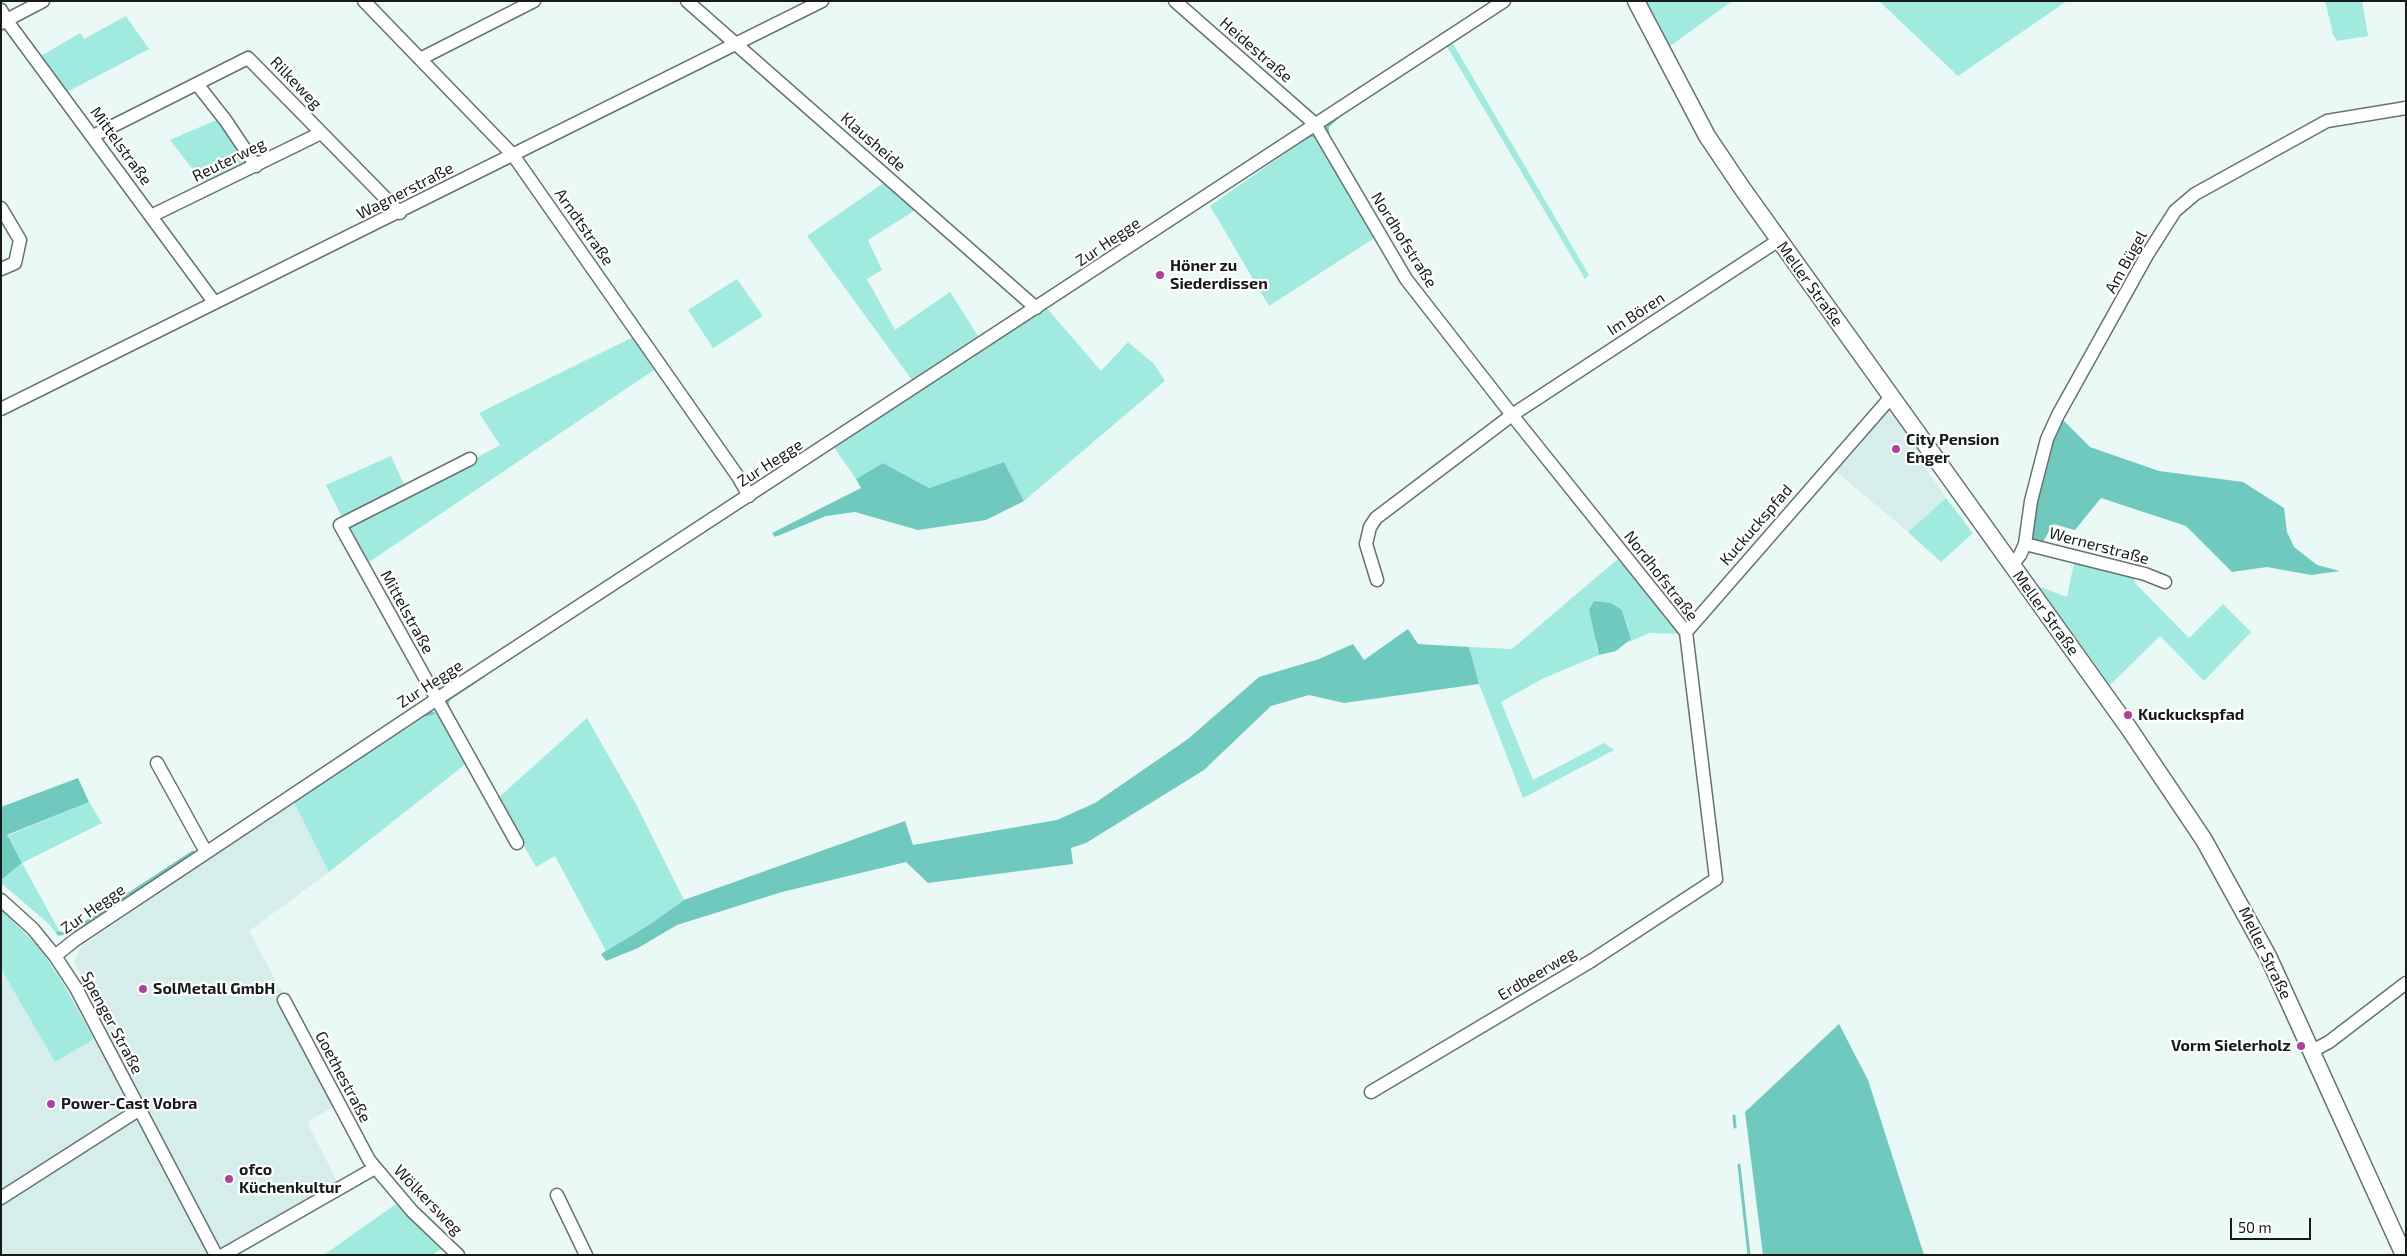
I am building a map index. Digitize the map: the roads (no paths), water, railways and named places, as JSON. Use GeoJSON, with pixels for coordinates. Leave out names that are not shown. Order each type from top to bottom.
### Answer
{"type":"FeatureCollection","features":[{"type":"Feature","properties":{"kind":"main road","name":"Meller Straße"},"geometry":{"type":"LineString","coordinates":[[1636,1],[1708,136],[1778,240],[2128,727],[2204,840],[2264,948],[2404,1255]]}},
{"type":"Feature","properties":{"kind":"street"},"geometry":{"type":"LineString","coordinates":[[3,18],[43,1]]}},
{"type":"Feature","properties":{"kind":"street","name":"Arndtstraße"},"geometry":{"type":"LineString","coordinates":[[364,1],[514,154],[739,478],[748,496]]}},
{"type":"Feature","properties":{"kind":"street"},"geometry":{"type":"LineString","coordinates":[[420,59],[534,1]]}},
{"type":"Feature","properties":{"kind":"street","name":"Klausheide"},"geometry":{"type":"LineString","coordinates":[[687,1],[1036,308]]}},
{"type":"Feature","properties":{"kind":"street","name":"Wagnerstraße"},"geometry":{"type":"LineString","coordinates":[[1,409],[822,1]]}},
{"type":"Feature","properties":{"kind":"street","name":"Heidestraße"},"geometry":{"type":"LineString","coordinates":[[1175,1],[1315,124]]}},
{"type":"Feature","properties":{"kind":"street","name":"Zur Hegge"},"geometry":{"type":"LineString","coordinates":[[56,956],[75,940],[437,699],[1504,1]]}},
{"type":"Feature","properties":{"kind":"street","name":"Mittelstraße"},"geometry":{"type":"LineString","coordinates":[[3,18],[93,136],[214,302]]}},
{"type":"Feature","properties":{"kind":"street","name":"Rilkeweg"},"geometry":{"type":"LineString","coordinates":[[93,136],[248,58],[400,212]]}},
{"type":"Feature","properties":{"kind":"street"},"geometry":{"type":"LineString","coordinates":[[198,84],[256,166]]}},
{"type":"Feature","properties":{"kind":"street","name":"Am Bügel"},"geometry":{"type":"LineString","coordinates":[[2012,565],[2020,555],[2025,544],[2031,501],[2047,439],[2054,423],[2074,384],[2175,211],[2195,194],[2327,121],[2406,108]]}},
{"type":"Feature","properties":{"kind":"street","name":"Nordhofstraße"},"geometry":{"type":"LineString","coordinates":[[1315,124],[1406,279],[1686,632],[1716,879]]}},
{"type":"Feature","properties":{"kind":"street","name":"Reuterweg"},"geometry":{"type":"LineString","coordinates":[[151,216],[321,133]]}},
{"type":"Feature","properties":{"kind":"street"},"geometry":{"type":"LineString","coordinates":[[1,208],[20,240],[15,263],[1,269]]}},
{"type":"Feature","properties":{"kind":"street","name":"Im Bören"},"geometry":{"type":"LineString","coordinates":[[1512,415],[1778,240]]}},
{"type":"Feature","properties":{"kind":"street","name":"Kuckuckspfad"},"geometry":{"type":"LineString","coordinates":[[1686,632],[1891,396]]}},
{"type":"Feature","properties":{"kind":"street"},"geometry":{"type":"LineString","coordinates":[[1377,580],[1366,544],[1370,527],[1376,518],[1512,415]]}},
{"type":"Feature","properties":{"kind":"street","name":"Mittelstraße"},"geometry":{"type":"LineString","coordinates":[[470,459],[340,525],[517,843]]}},
{"type":"Feature","properties":{"kind":"street","name":"Wernerstraße"},"geometry":{"type":"LineString","coordinates":[[2025,544],[2145,574],[2165,582]]}},
{"type":"Feature","properties":{"kind":"street"},"geometry":{"type":"LineString","coordinates":[[157,763],[206,852]]}},
{"type":"Feature","properties":{"kind":"street","name":"Erdbeerweg"},"geometry":{"type":"LineString","coordinates":[[1371,1092],[1591,961],[1716,879]]}},
{"type":"Feature","properties":{"kind":"street","name":"Spenger Straße"},"geometry":{"type":"LineString","coordinates":[[1,900],[34,929],[56,956],[76,988],[216,1255]]}},
{"type":"Feature","properties":{"kind":"street"},"geometry":{"type":"LineString","coordinates":[[2312,1051],[2329,1042],[2406,983]]}},
{"type":"Feature","properties":{"kind":"street","name":"Goethestraße"},"geometry":{"type":"LineString","coordinates":[[284,1000],[369,1160],[376,1168]]}},
{"type":"Feature","properties":{"kind":"street"},"geometry":{"type":"LineString","coordinates":[[1,1198],[140,1109]]}},
{"type":"Feature","properties":{"kind":"street"},"geometry":{"type":"LineString","coordinates":[[223,1255],[376,1168]]}},
{"type":"Feature","properties":{"kind":"street","name":"Wölkersweg"},"geometry":{"type":"LineString","coordinates":[[376,1168],[412,1211],[458,1255]]}},
{"type":"Feature","properties":{"kind":"street"},"geometry":{"type":"LineString","coordinates":[[557,1195],[586,1255]]}},
{"type":"Feature","properties":{"kind":"waterway"},"geometry":{"type":"LineString","coordinates":[[1328,133],[1327,127],[1338,117]]}},
{"type":"Feature","properties":{"kind":"waterway"},"geometry":{"type":"LineString","coordinates":[[1304,139],[1312,135],[1317,137]]}},
{"type":"Feature","properties":{"kind":"waterway"},"geometry":{"type":"LineString","coordinates":[[449,709],[447,704],[449,699],[485,675]]}},
{"type":"Feature","properties":{"kind":"waterway"},"geometry":{"type":"LineString","coordinates":[[424,715],[433,713]]}},
{"type":"Feature","properties":{"kind":"waterway"},"geometry":{"type":"LineString","coordinates":[[58,933],[68,934],[193,852]]}},
{"type":"Feature","properties":{"kind":"waterway"},"geometry":{"type":"LineString","coordinates":[[1734,1116],[1735,1127]]}},
{"type":"Feature","properties":{"kind":"waterway"},"geometry":{"type":"LineString","coordinates":[[1739,1165],[1749,1255]]}},
{"type":"Feature","properties":{"kind":"place","name":"Höner zu Siederdissen"},"geometry":{"type":"Point","coordinates":[1160,275]}},
{"type":"Feature","properties":{"kind":"place","name":"City Pension Enger"},"geometry":{"type":"Point","coordinates":[1896,449]}},
{"type":"Feature","properties":{"kind":"place","name":"Kuckuckspfad"},"geometry":{"type":"Point","coordinates":[2128,715]}},
{"type":"Feature","properties":{"kind":"place","name":"SolMetall GmbH"},"geometry":{"type":"Point","coordinates":[143,989]}},
{"type":"Feature","properties":{"kind":"place","name":"Vorm Sielerholz"},"geometry":{"type":"Point","coordinates":[2301,1046]}},
{"type":"Feature","properties":{"kind":"place","name":"Power-Cast Vobra"},"geometry":{"type":"Point","coordinates":[51,1104]}},
{"type":"Feature","properties":{"kind":"place","name":"ofco Küchenkultur"},"geometry":{"type":"Point","coordinates":[229,1179]}}]}
